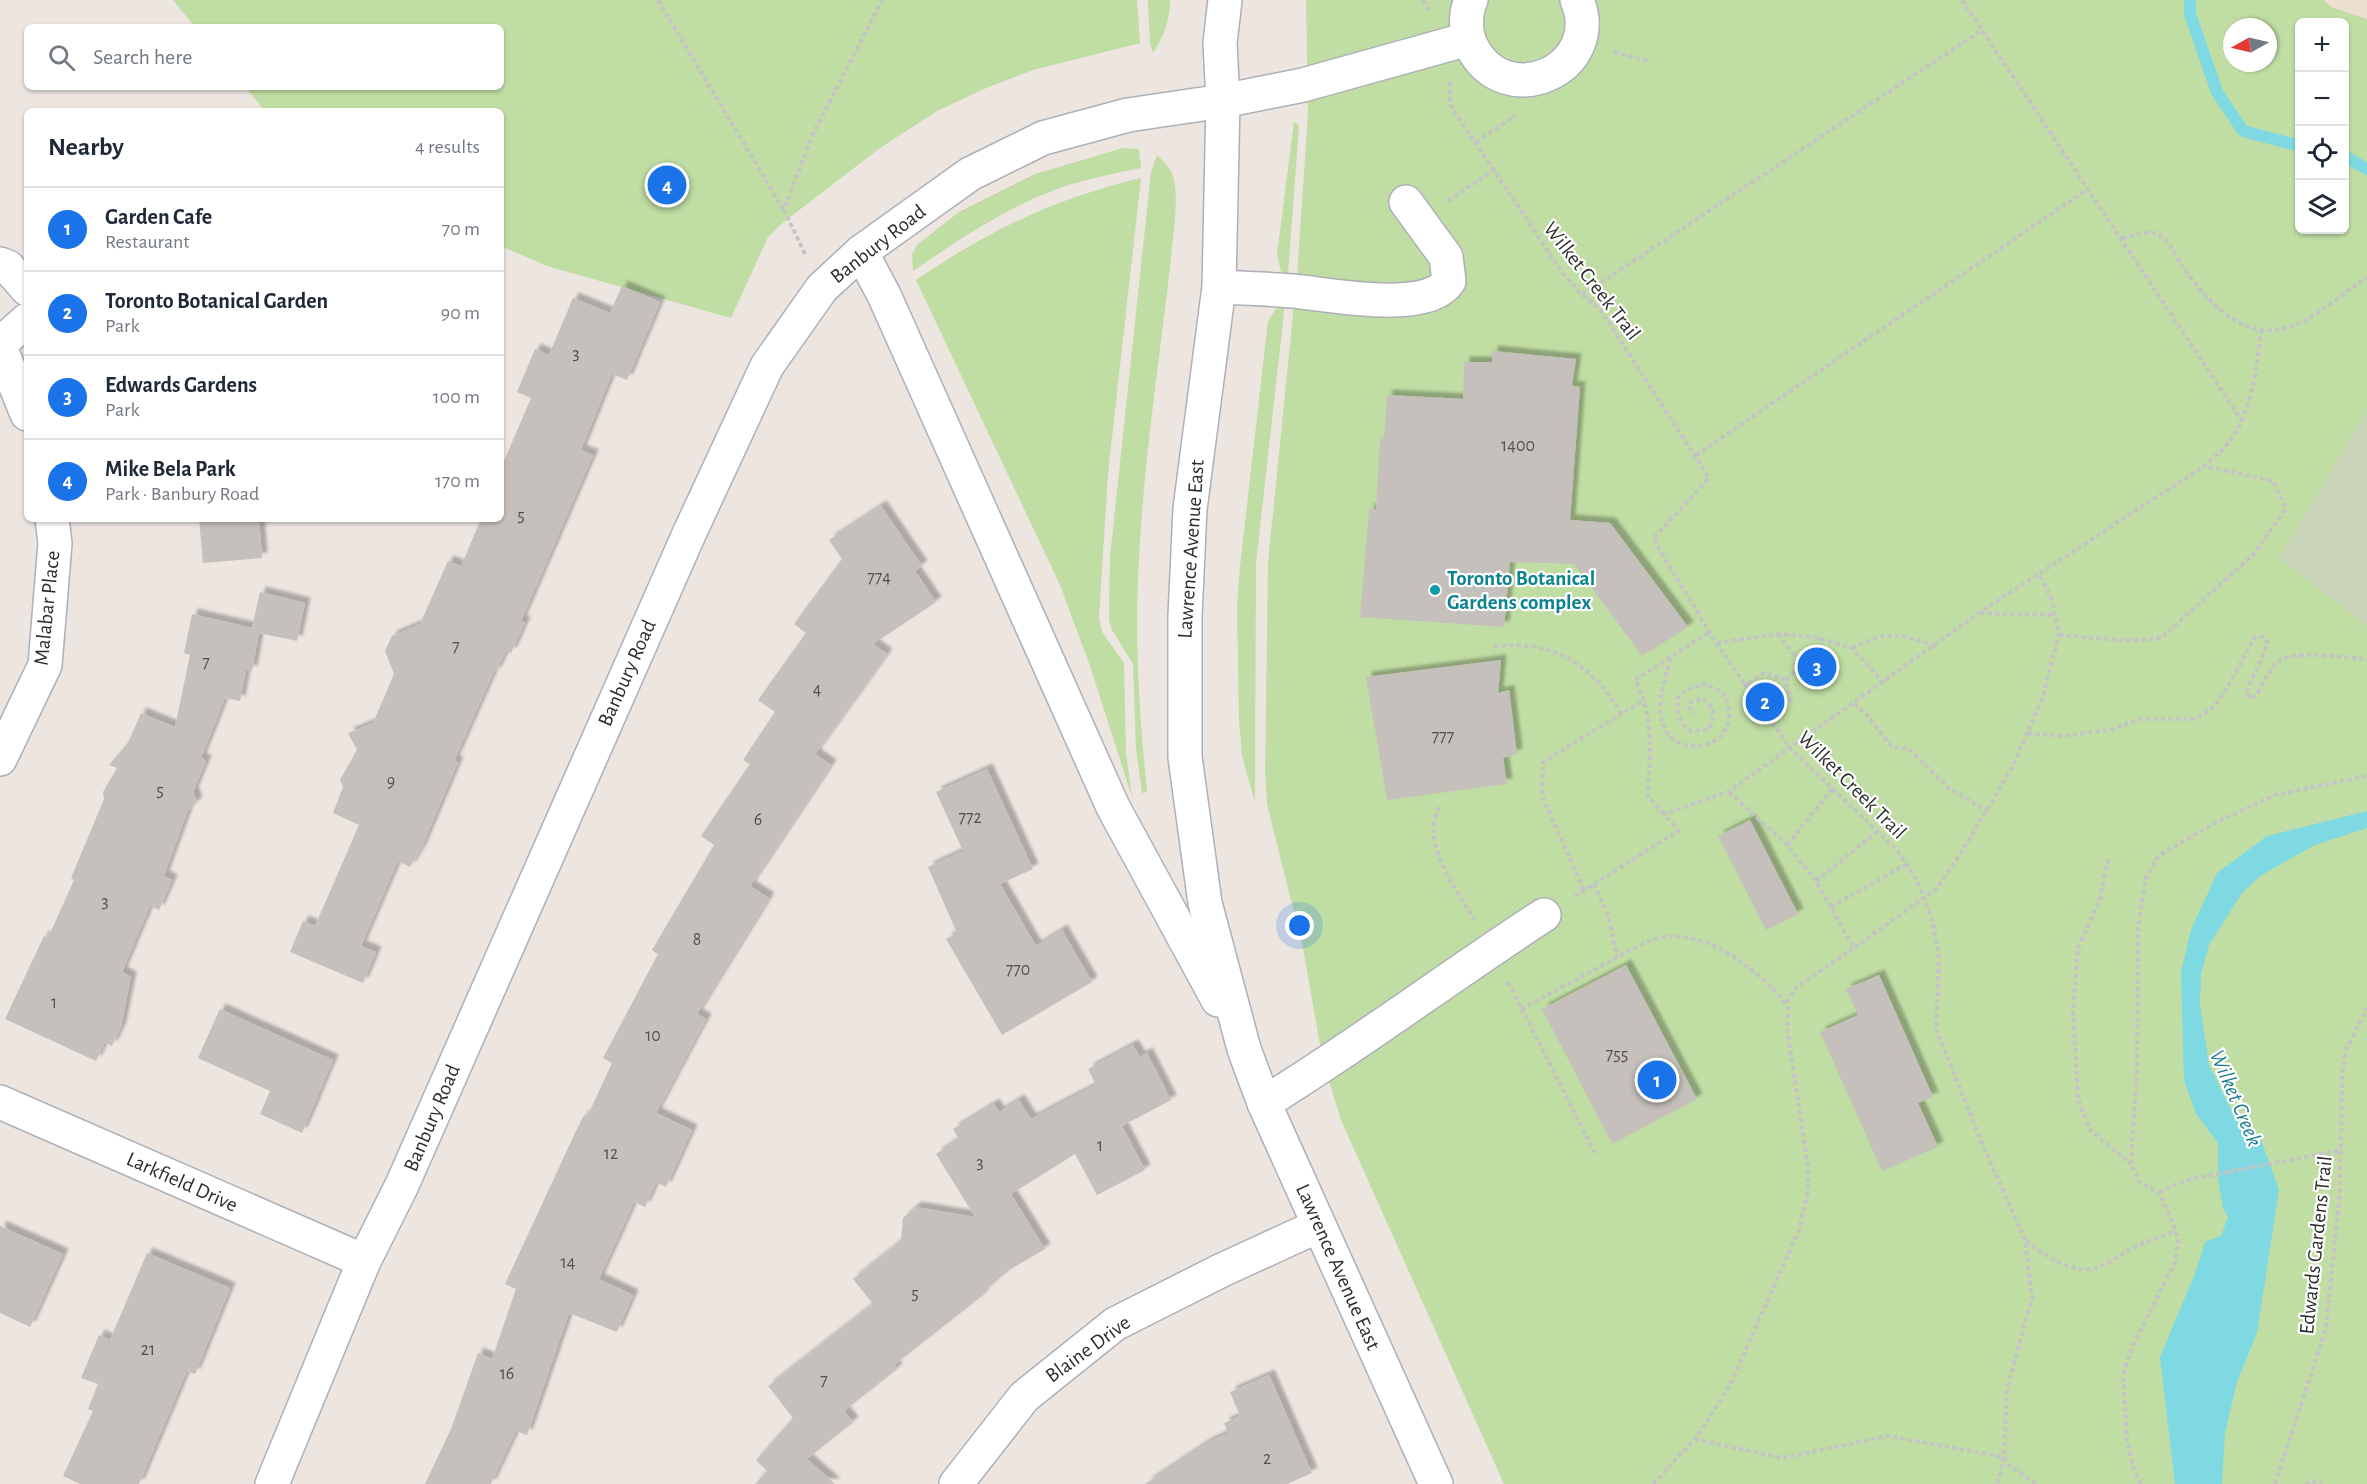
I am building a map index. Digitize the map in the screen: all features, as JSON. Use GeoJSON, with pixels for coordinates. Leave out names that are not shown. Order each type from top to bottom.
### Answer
{"type":"FeatureCollection","features":[{"type":"Feature","properties":{"kind":"street","name":"Lawrence Avenue East"},"geometry":{"type":"LineString","coordinates":[[1209,0],[1220,43]]}},
{"type":"Feature","properties":{"kind":"street","name":"Lawrence Avenue East"},"geometry":{"type":"LineString","coordinates":[[1225,0],[1220,43],[1223,101],[1219,287],[1190,509],[1185,616],[1185,757],[1205,903],[1244,1049],[1264,1103],[1436,1484]]}},
{"type":"Feature","properties":{"kind":"street"},"geometry":{"type":"LineString","coordinates":[[1471,0],[1466,21],[1468,39],[1484,65],[1496,74],[1510,79],[1540,79],[1556,71],[1570,59],[1579,44],[1583,26],[1577,0]]}},
{"type":"Feature","properties":{"kind":"street","name":"Banbury Road"},"geometry":{"type":"LineString","coordinates":[[272,1484],[364,1262],[402,1185],[593,750],[767,366],[822,288],[861,252],[970,174],[1043,138],[1128,115],[1303,86],[1468,39]]}},
{"type":"Feature","properties":{"kind":"street"},"geometry":{"type":"LineString","coordinates":[[1219,287],[1383,300],[1430,294],[1446,286],[1450,272],[1439,246],[1413,211]]}},
{"type":"Feature","properties":{"kind":"street","name":"Lawrence Avenue East"},"geometry":{"type":"LineString","coordinates":[[861,252],[889,305],[1113,807],[1244,1049]]}},
{"type":"Feature","properties":{"kind":"street"},"geometry":{"type":"LineString","coordinates":[[0,264],[8,267],[24,286]]}},
{"type":"Feature","properties":{"kind":"street"},"geometry":{"type":"LineString","coordinates":[[24,323],[0,346],[24,406]]}},
{"type":"Feature","properties":{"kind":"street","name":"Malabar Place"},"geometry":{"type":"LineString","coordinates":[[0,759],[45,665],[55,543],[52,522]]}},
{"type":"Feature","properties":{"kind":"street"},"geometry":{"type":"LineString","coordinates":[[1264,1103],[1312,1073],[1490,949],[1544,915]]}},
{"type":"Feature","properties":{"kind":"street","name":"Larkfield Drive"},"geometry":{"type":"LineString","coordinates":[[0,1102],[364,1262]]}},
{"type":"Feature","properties":{"kind":"street","name":"Blaine Drive"},"geometry":{"type":"LineString","coordinates":[[956,1484],[1024,1397],[1114,1324],[1222,1270],[1318,1226]]}},
{"type":"Feature","properties":{"kind":"path"},"geometry":{"type":"LineString","coordinates":[[658,0],[784,210],[807,258]]}},
{"type":"Feature","properties":{"kind":"path"},"geometry":{"type":"LineString","coordinates":[[784,210],[812,136],[882,0]]}},
{"type":"Feature","properties":{"kind":"path"},"geometry":{"type":"LineString","coordinates":[[1962,0],[2242,421]]}},
{"type":"Feature","properties":{"kind":"path"},"geometry":{"type":"LineString","coordinates":[[1582,295],[1982,30]]}},
{"type":"Feature","properties":{"kind":"path"},"geometry":{"type":"LineString","coordinates":[[1605,49],[1650,62]]}},
{"type":"Feature","properties":{"kind":"path","name":"Wilket Creek Trail"},"geometry":{"type":"LineString","coordinates":[[1452,74],[1449,87],[1450,105],[1564,275],[1582,295],[1600,309],[1709,478],[1653,539],[1716,643],[1791,749],[1878,831],[1907,864],[1924,899],[1933,923],[1940,958],[1936,1029],[1984,1148],[2025,1240],[2032,1298],[2007,1389],[2004,1457],[1997,1484]]}},
{"type":"Feature","properties":{"kind":"path"},"geometry":{"type":"LineString","coordinates":[[1476,142],[1519,113]]}},
{"type":"Feature","properties":{"kind":"path"},"geometry":{"type":"LineString","coordinates":[[1413,211],[1494,170]]}},
{"type":"Feature","properties":{"kind":"path"},"geometry":{"type":"LineString","coordinates":[[1696,455],[2088,189]]}},
{"type":"Feature","properties":{"kind":"path"},"geometry":{"type":"LineString","coordinates":[[2122,238],[2153,233],[2166,240],[2211,303],[2236,321],[2261,331],[2285,329],[2318,311],[2367,277]]}},
{"type":"Feature","properties":{"kind":"path"},"geometry":{"type":"LineString","coordinates":[[1664,814],[1728,792],[1936,646],[1979,613],[2204,466],[2226,446],[2242,421],[2251,388],[2261,331]]}},
{"type":"Feature","properties":{"kind":"path"},"geometry":{"type":"LineString","coordinates":[[2059,635],[2129,641],[2161,638],[2254,554],[2286,508],[2273,481],[2204,466]]}},
{"type":"Feature","properties":{"kind":"path"},"geometry":{"type":"LineString","coordinates":[[1653,1484],[1695,1439],[1730,1385],[1805,1210],[1808,1167],[1787,1028],[1789,997],[1797,987],[1924,899],[1949,872],[1987,811],[2028,733],[2042,699],[2059,635],[2052,600],[2039,573]]}},
{"type":"Feature","properties":{"kind":"path"},"geometry":{"type":"LineString","coordinates":[[1979,613],[2055,615]]}},
{"type":"Feature","properties":{"kind":"path"},"geometry":{"type":"LineString","coordinates":[[1544,915],[1678,831],[1648,796],[1649,728],[1646,699],[1635,680],[1710,632]]}},
{"type":"Feature","properties":{"kind":"path"},"geometry":{"type":"LineString","coordinates":[[1716,643],[1778,634],[1820,638],[1852,648],[1884,683]]}},
{"type":"Feature","properties":{"kind":"path"},"geometry":{"type":"LineString","coordinates":[[1778,634],[1812,680],[1818,680],[1823,675],[1820,638]]}},
{"type":"Feature","properties":{"kind":"path"},"geometry":{"type":"LineString","coordinates":[[1852,648],[1876,636],[1893,635],[1936,646]]}},
{"type":"Feature","properties":{"kind":"path"},"geometry":{"type":"LineString","coordinates":[[2028,733],[2063,736],[2109,730],[2141,719],[2195,719],[2212,709],[2224,693],[2254,637],[2264,637],[2268,642],[2246,694],[2252,699],[2268,675],[2284,657],[2324,655],[2367,660]]}},
{"type":"Feature","properties":{"kind":"path"},"geometry":{"type":"LineString","coordinates":[[1494,646],[1517,644],[1551,651],[1572,660],[1589,671],[1608,692],[1622,714]]}},
{"type":"Feature","properties":{"kind":"path"},"geometry":{"type":"LineString","coordinates":[[1785,680],[1801,667],[1807,656],[1820,650]]}},
{"type":"Feature","properties":{"kind":"path"},"geometry":{"type":"LineString","coordinates":[[1670,658],[1660,705],[1664,728],[1669,736],[1686,745],[1708,744],[1725,732],[1731,714],[1724,694],[1706,684],[1690,688],[1678,697],[1679,720],[1690,731],[1707,730],[1712,724],[1713,708],[1703,698],[1691,702],[1689,708],[1694,714]]}},
{"type":"Feature","properties":{"kind":"path"},"geometry":{"type":"LineString","coordinates":[[1745,685],[1763,673],[1785,680]]}},
{"type":"Feature","properties":{"kind":"path"},"geometry":{"type":"LineString","coordinates":[[1785,680],[1791,702]]}},
{"type":"Feature","properties":{"kind":"path"},"geometry":{"type":"LineString","coordinates":[[1745,685],[1780,695],[1787,690]]}},
{"type":"Feature","properties":{"kind":"path"},"geometry":{"type":"LineString","coordinates":[[1584,890],[1542,796],[1543,762],[1646,699]]}},
{"type":"Feature","properties":{"kind":"path"},"geometry":{"type":"LineString","coordinates":[[1854,704],[1867,715],[1889,744],[1896,748],[1910,749],[1949,788],[1987,811]]}},
{"type":"Feature","properties":{"kind":"path"},"geometry":{"type":"LineString","coordinates":[[2131,1164],[2137,1071],[2138,926],[2146,878],[2158,856],[2217,822],[2275,795],[2367,776]]}},
{"type":"Feature","properties":{"kind":"path"},"geometry":{"type":"LineString","coordinates":[[1787,845],[1833,788]]}},
{"type":"Feature","properties":{"kind":"path"},"geometry":{"type":"LineString","coordinates":[[1728,792],[1787,845],[1816,881],[1854,948]]}},
{"type":"Feature","properties":{"kind":"path"},"geometry":{"type":"LineString","coordinates":[[1816,881],[1878,831]]}},
{"type":"Feature","properties":{"kind":"path"},"geometry":{"type":"LineString","coordinates":[[2108,859],[2100,899],[2078,948],[2073,1010],[2078,1100],[2090,1130],[2131,1164],[2139,1182],[2159,1192],[2176,1231],[2178,1243],[2175,1262],[2133,1345],[2123,1374],[2127,1440],[2133,1467],[2141,1484]]}},
{"type":"Feature","properties":{"kind":"path"},"geometry":{"type":"LineString","coordinates":[[1831,907],[1907,864]]}},
{"type":"Feature","properties":{"kind":"path"},"geometry":{"type":"LineString","coordinates":[[1594,884],[1609,918],[1617,958]]}},
{"type":"Feature","properties":{"kind":"path"},"geometry":{"type":"LineString","coordinates":[[1521,1009],[1617,958],[1659,939],[1677,937],[1691,939],[1716,949],[1752,969],[1773,987],[1787,1005]]}},
{"type":"Feature","properties":{"kind":"path","name":"Edwards Gardens Trail"},"geometry":{"type":"LineString","coordinates":[[2275,1484],[2326,1328],[2342,1150],[2341,1088],[2346,1050],[2367,1008]]}},
{"type":"Feature","properties":{"kind":"path"},"geometry":{"type":"LineString","coordinates":[[2159,1192],[2186,1180],[2342,1150]]}},
{"type":"Feature","properties":{"kind":"path"},"geometry":{"type":"LineString","coordinates":[[2025,1240],[2059,1263],[2076,1269],[2093,1269],[2110,1264],[2136,1246],[2176,1231]]}},
{"type":"Feature","properties":{"kind":"path"},"geometry":{"type":"LineString","coordinates":[[1695,1439],[1782,1458],[1888,1436],[2004,1457],[2009,1466],[2036,1484]]}},
{"type":"Feature","properties":{"kind":"path"},"geometry":{"type":"LineString","coordinates":[[2305,1484],[2312,1481],[2322,1484]]}},
{"type":"Feature","properties":{"kind":"shaded area"},"geometry":{"type":"Polygon","coordinates":[[[2324,0],[2367,0],[2367,19],[2330,7],[2324,0]]]}},
{"type":"Feature","properties":{"kind":"green space"},"geometry":{"type":"Polygon","coordinates":[[[173,0],[1137,0],[1140,43],[1033,70],[984,89],[937,111],[880,148],[785,221],[768,237],[731,318],[547,266],[504,247],[504,108],[262,108],[248,90],[504,90],[504,24],[193,24],[173,0]]]}},
{"type":"Feature","properties":{"kind":"green space"},"geometry":{"type":"Polygon","coordinates":[[[1148,0],[1170,0],[1166,28],[1153,53],[1150,43],[1148,0]]]}},
{"type":"Feature","properties":{"kind":"green space"},"geometry":{"type":"Polygon","coordinates":[[[1306,0],[2324,0],[2331,7],[2367,19],[2367,1484],[1504,1484],[1341,1120],[1323,1062],[1303,948],[1267,804],[1265,773],[1268,562],[1297,275],[1308,114],[1306,0]]]}},
{"type":"Feature","properties":{"kind":"green space"},"geometry":{"type":"Polygon","coordinates":[[[1294,121],[1299,126],[1288,274],[1281,272],[1277,255],[1294,121]]]}},
{"type":"Feature","properties":{"kind":"green space"},"geometry":{"type":"Polygon","coordinates":[[[1123,148],[1139,149],[1141,168],[1074,184],[1015,207],[913,271],[912,254],[918,244],[959,212],[1035,174],[1123,148]]]}},
{"type":"Feature","properties":{"kind":"green space"},"geometry":{"type":"Polygon","coordinates":[[[1157,155],[1173,176],[1176,208],[1140,540],[1137,606],[1138,659],[1147,792],[1142,793],[1136,749],[1133,664],[1112,630],[1109,620],[1110,557],[1151,172],[1157,155]]]}},
{"type":"Feature","properties":{"kind":"green space"},"geometry":{"type":"Polygon","coordinates":[[[1141,178],[1108,474],[1099,618],[1102,632],[1124,663],[1126,752],[1132,797],[1090,666],[1060,585],[916,280],[970,246],[1023,218],[1079,196],[1141,178]]]}},
{"type":"Feature","properties":{"kind":"green space"},"geometry":{"type":"Polygon","coordinates":[[[1285,304],[1256,563],[1255,802],[1242,756],[1239,720],[1237,605],[1268,321],[1276,309],[1285,304]]]}},
{"type":"Feature","properties":{"kind":"green space"},"geometry":{"type":"Polygon","coordinates":[[[2367,410],[2367,626],[2279,558],[2367,410]]]}},
{"type":"Feature","properties":{"kind":"water"},"geometry":{"type":"Polygon","coordinates":[[[2367,811],[2367,828],[2315,845],[2260,876],[2242,893],[2209,945],[2201,974],[2200,1004],[2209,1065],[2237,1121],[2261,1140],[2279,1190],[2257,1333],[2237,1382],[2225,1433],[2222,1484],[2175,1484],[2160,1357],[2196,1271],[2205,1242],[2221,1236],[2228,1217],[2223,1208],[2218,1179],[2218,1143],[2196,1114],[2184,1080],[2181,972],[2191,930],[2217,873],[2267,836],[2367,811]]]}},
{"type":"Feature","properties":{"kind":"building"},"geometry":{"type":"Polygon","coordinates":[[[622,286],[660,302],[627,380],[612,374],[581,450],[593,455],[521,621],[525,622],[511,653],[506,651],[496,672],[494,671],[454,761],[458,762],[421,849],[410,867],[398,861],[361,946],[376,952],[363,983],[290,952],[303,921],[315,926],[359,825],[333,813],[343,787],[340,780],[357,750],[348,733],[373,723],[394,674],[385,651],[392,636],[420,624],[448,561],[461,566],[480,522],[504,522],[504,461],[531,398],[517,392],[535,349],[549,355],[573,298],[610,313],[622,286]]]}},
{"type":"Feature","properties":{"kind":"building","name":"Toronto Botanical Gardens complex"},"geometry":{"type":"Polygon","coordinates":[[[1492,351],[1576,359],[1572,386],[1580,387],[1570,520],[1610,523],[1688,627],[1642,656],[1574,564],[1510,562],[1504,627],[1360,617],[1369,509],[1376,509],[1380,438],[1384,439],[1387,395],[1463,399],[1464,362],[1492,362],[1492,351]]]}},
{"type":"Feature","properties":{"kind":"building"},"geometry":{"type":"Polygon","coordinates":[[[881,506],[922,566],[915,571],[936,602],[873,644],[887,654],[815,754],[831,765],[750,886],[769,898],[697,1014],[706,1019],[656,1113],[692,1130],[666,1187],[656,1182],[645,1207],[634,1202],[599,1279],[633,1295],[617,1332],[569,1313],[527,1435],[516,1431],[491,1484],[425,1484],[451,1429],[478,1353],[492,1359],[516,1289],[505,1284],[575,1133],[584,1115],[587,1117],[612,1063],[603,1058],[658,954],[652,950],[714,845],[701,836],[750,764],[743,760],[775,712],[758,700],[806,633],[794,624],[842,559],[829,540],[881,506]]]}},
{"type":"Feature","properties":{"kind":"building"},"geometry":{"type":"Polygon","coordinates":[[[199,522],[259,522],[262,558],[203,563],[199,522]]]}},
{"type":"Feature","properties":{"kind":"building"},"geometry":{"type":"Polygon","coordinates":[[[260,592],[305,603],[297,641],[259,633],[252,671],[246,670],[240,701],[225,698],[201,758],[206,761],[193,792],[197,802],[188,810],[164,876],[172,880],[159,910],[150,906],[122,972],[131,977],[121,1027],[112,1046],[105,1042],[96,1061],[5,1019],[44,936],[48,938],[74,880],[71,878],[104,799],[103,792],[117,768],[109,765],[128,743],[141,713],[175,727],[190,655],[184,653],[192,614],[252,628],[260,592]]]}},
{"type":"Feature","properties":{"kind":"building"},"geometry":{"type":"Polygon","coordinates":[[[1501,660],[1498,693],[1509,690],[1517,754],[1503,758],[1507,784],[1387,800],[1366,677],[1501,660]]]}},
{"type":"Feature","properties":{"kind":"building"},"geometry":{"type":"Polygon","coordinates":[[[987,769],[1033,869],[1000,884],[1036,946],[1062,930],[1092,982],[1002,1035],[946,939],[957,933],[928,867],[963,851],[936,792],[987,769]]]}},
{"type":"Feature","properties":{"kind":"building"},"geometry":{"type":"Polygon","coordinates":[[[1750,820],[1798,914],[1766,930],[1718,836],[1750,820]]]}},
{"type":"Feature","properties":{"kind":"building"},"geometry":{"type":"Polygon","coordinates":[[[1626,965],[1697,1099],[1612,1144],[1542,1009],[1626,965]]]}},
{"type":"Feature","properties":{"kind":"building"},"geometry":{"type":"Polygon","coordinates":[[[1879,975],[1933,1097],[1918,1103],[1938,1147],[1882,1171],[1820,1032],[1858,1015],[1846,989],[1879,975]]]}},
{"type":"Feature","properties":{"kind":"building"},"geometry":{"type":"Polygon","coordinates":[[[220,1009],[333,1060],[302,1133],[260,1114],[270,1091],[198,1058],[220,1009]]]}},
{"type":"Feature","properties":{"kind":"building"},"geometry":{"type":"Polygon","coordinates":[[[1133,1045],[1140,1057],[1147,1053],[1171,1100],[1122,1126],[1145,1170],[1097,1195],[1075,1154],[1011,1194],[1045,1249],[1009,1270],[982,1293],[983,1295],[894,1365],[897,1369],[844,1411],[853,1422],[807,1459],[835,1484],[755,1484],[767,1471],[756,1460],[793,1418],[768,1386],[873,1304],[853,1279],[901,1241],[903,1218],[916,1207],[975,1217],[936,1154],[959,1139],[953,1129],[994,1104],[999,1112],[1019,1100],[1031,1119],[1096,1085],[1088,1069],[1133,1045]]]}},
{"type":"Feature","properties":{"kind":"building"},"geometry":{"type":"Polygon","coordinates":[[[0,1226],[63,1254],[30,1327],[0,1313],[0,1226]]]}},
{"type":"Feature","properties":{"kind":"building"},"geometry":{"type":"Polygon","coordinates":[[[147,1253],[230,1288],[195,1374],[187,1371],[139,1484],[80,1484],[63,1476],[93,1411],[88,1409],[98,1384],[81,1378],[99,1335],[110,1340],[147,1253]]]}},
{"type":"Feature","properties":{"kind":"building"},"geometry":{"type":"Polygon","coordinates":[[[1269,1375],[1312,1473],[1287,1484],[1145,1484],[1205,1444],[1228,1433],[1224,1423],[1240,1416],[1230,1392],[1269,1375]]]}},
{"type":"Feature","properties":{"kind":"waterway"},"geometry":{"type":"LineString","coordinates":[[2190,0],[2190,14],[2217,92],[2243,131],[2295,145]]}},
{"type":"Feature","properties":{"kind":"waterway"},"geometry":{"type":"LineString","coordinates":[[2349,159],[2367,169]]}},
{"type":"Feature","properties":{"kind":"place","name":"Mike Bela Park"},"geometry":{"type":"Point","coordinates":[667,185]}},
{"type":"Feature","properties":{"kind":"place","name":"Toronto Botanical Gardens complex"},"geometry":{"type":"Point","coordinates":[1435,590]}},
{"type":"Feature","properties":{"kind":"place","name":"Edwards Gardens"},"geometry":{"type":"Point","coordinates":[1817,667]}},
{"type":"Feature","properties":{"kind":"place","name":"Toronto Botanical Garden"},"geometry":{"type":"Point","coordinates":[1765,702]}},
{"type":"Feature","properties":{"kind":"place","name":"Garden Cafe"},"geometry":{"type":"Point","coordinates":[1657,1080]}},
{"type":"Feature","properties":{"kind":"water label","name":"Wilket Creek"},"geometry":{"type":"Point","coordinates":[2236,1098]}}]}
